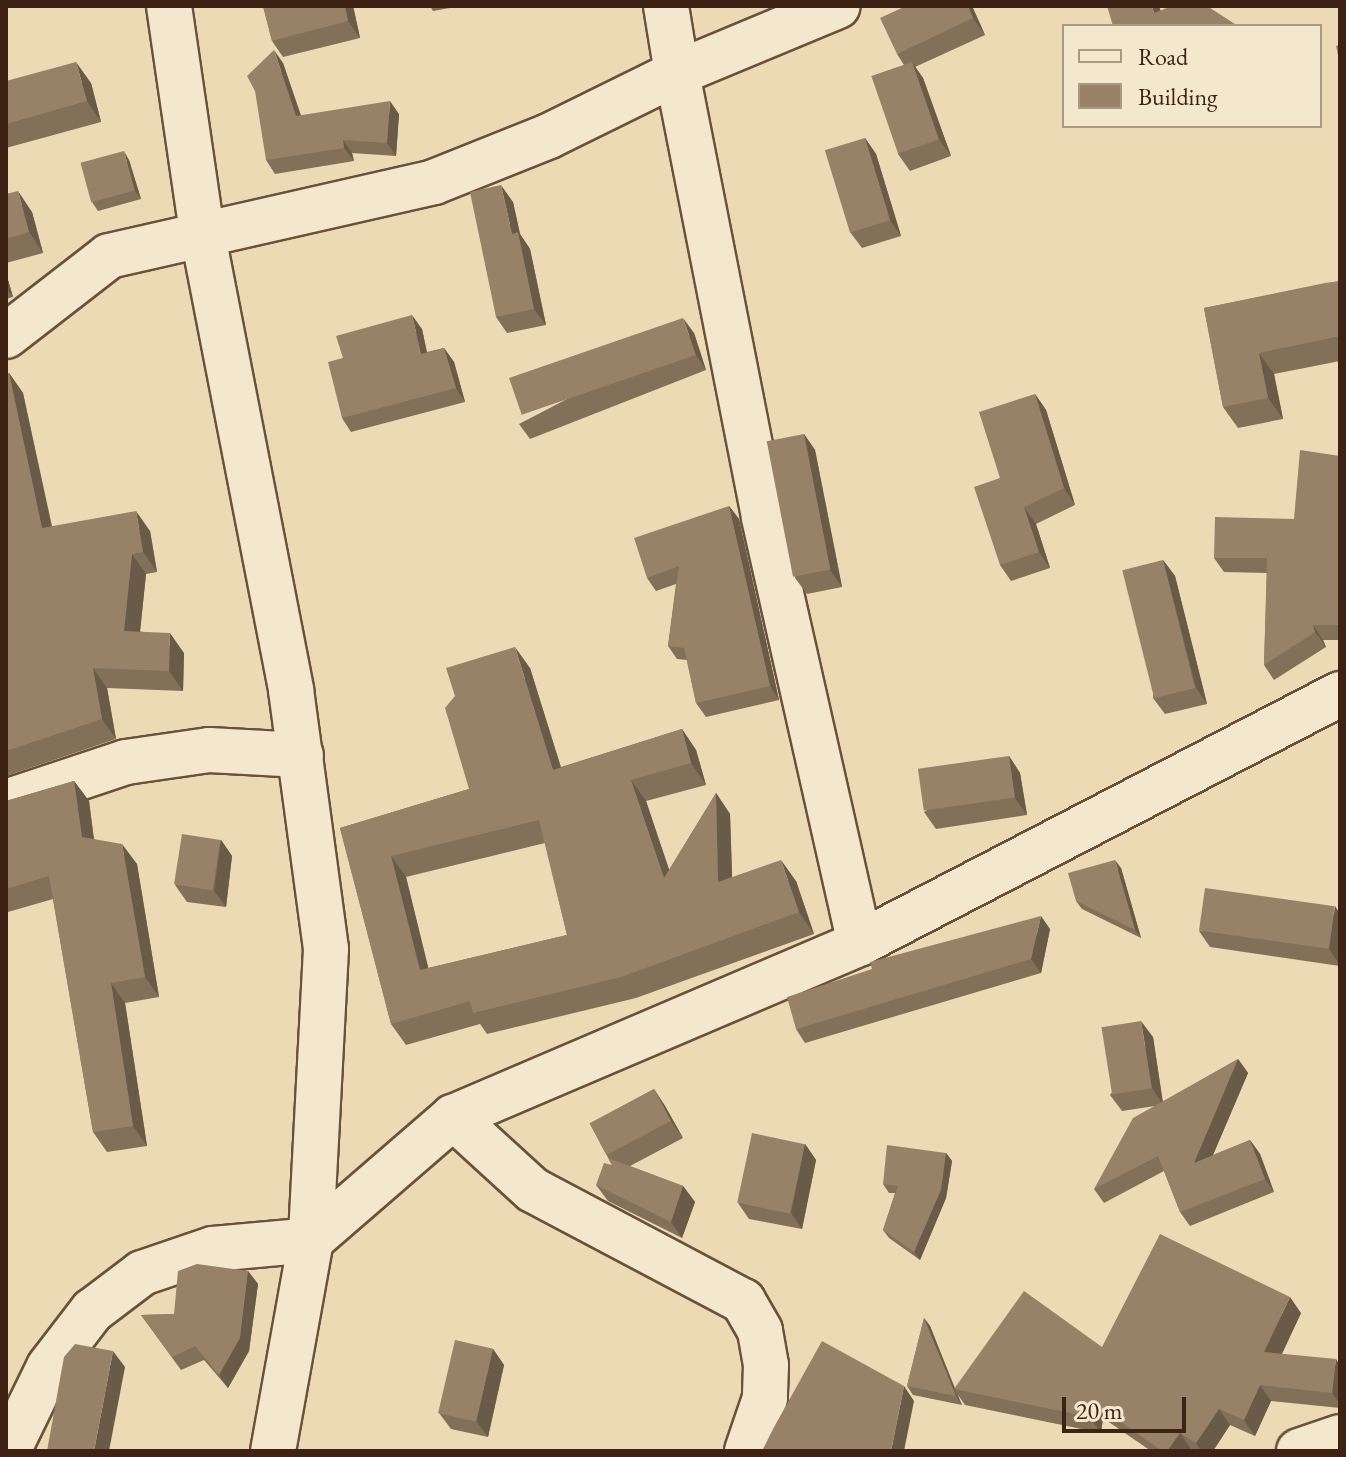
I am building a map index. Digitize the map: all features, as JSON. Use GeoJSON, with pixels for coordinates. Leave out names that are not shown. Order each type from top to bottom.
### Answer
{"type":"FeatureCollection","features":[{"type":"Feature","properties":{"kind":"street"},"geometry":{"type":"LineString","coordinates":[[169,6],[202,231],[301,755],[326,949],[311,1240],[273,1451]]}},
{"type":"Feature","properties":{"kind":"street"},"geometry":{"type":"LineString","coordinates":[[666,6],[764,518],[860,943]]}},
{"type":"Feature","properties":{"kind":"street"},"geometry":{"type":"LineString","coordinates":[[6,336],[109,256],[202,231],[434,182],[549,136],[677,73],[838,6]]}},
{"type":"Feature","properties":{"kind":"street"},"geometry":{"type":"LineString","coordinates":[[8,1451],[49,1367],[92,1311],[142,1273],[213,1249],[311,1240],[453,1117],[860,943],[1340,694]]}},
{"type":"Feature","properties":{"kind":"street"},"geometry":{"type":"LineString","coordinates":[[6,802],[126,762],[209,750],[301,755]]}},
{"type":"Feature","properties":{"kind":"street"},"geometry":{"type":"LineString","coordinates":[[453,1117],[533,1190],[743,1301],[760,1331],[766,1365],[765,1398],[747,1451]]}},
{"type":"Feature","properties":{"kind":"street"},"geometry":{"type":"LineString","coordinates":[[1299,1451],[1340,1437]]}},
{"type":"Feature","properties":{"kind":"building"},"geometry":{"type":"Polygon","coordinates":[[[263,6],[345,6],[348,21],[272,41],[263,6]]]}},
{"type":"Feature","properties":{"kind":"building"},"geometry":{"type":"Polygon","coordinates":[[[906,6],[968,6],[973,18],[897,54],[880,18],[906,6]]]}},
{"type":"Feature","properties":{"kind":"building"},"geometry":{"type":"Polygon","coordinates":[[[1107,6],[1152,6],[1154,13],[1172,6],[1207,6],[1235,24],[1112,24],[1107,6]]]}},
{"type":"Feature","properties":{"kind":"building"},"geometry":{"type":"Polygon","coordinates":[[[274,50],[296,116],[390,101],[387,143],[343,140],[344,148],[266,160],[255,91],[247,76],[274,50]]]}},
{"type":"Feature","properties":{"kind":"building"},"geometry":{"type":"Polygon","coordinates":[[[76,62],[87,101],[6,124],[6,81],[76,62]]]}},
{"type":"Feature","properties":{"kind":"building"},"geometry":{"type":"Polygon","coordinates":[[[912,62],[939,140],[898,154],[871,76],[912,62]]]}},
{"type":"Feature","properties":{"kind":"building"},"geometry":{"type":"Polygon","coordinates":[[[865,138],[890,220],[850,233],[825,150],[865,138]]]}},
{"type":"Feature","properties":{"kind":"building"},"geometry":{"type":"Polygon","coordinates":[[[124,151],[135,191],[91,202],[81,163],[124,151]]]}},
{"type":"Feature","properties":{"kind":"building"},"geometry":{"type":"Polygon","coordinates":[[[501,185],[512,234],[518,232],[534,309],[496,317],[470,192],[501,185]]]}},
{"type":"Feature","properties":{"kind":"building"},"geometry":{"type":"Polygon","coordinates":[[[18,191],[29,232],[6,239],[6,194],[18,191]]]}},
{"type":"Feature","properties":{"kind":"building"},"geometry":{"type":"Polygon","coordinates":[[[1340,281],[1340,336],[1259,353],[1268,398],[1223,407],[1204,308],[1340,281]]]}},
{"type":"Feature","properties":{"kind":"building"},"geometry":{"type":"Polygon","coordinates":[[[412,315],[421,354],[444,348],[456,388],[342,418],[328,362],[343,358],[336,336],[412,315]]]}},
{"type":"Feature","properties":{"kind":"building"},"geometry":{"type":"Polygon","coordinates":[[[683,318],[696,355],[522,415],[509,378],[683,318]]]}},
{"type":"Feature","properties":{"kind":"building"},"geometry":{"type":"Polygon","coordinates":[[[9,373],[42,528],[136,511],[143,552],[132,554],[124,631],[170,633],[169,671],[93,668],[102,719],[6,751],[6,374],[9,373]]]}},
{"type":"Feature","properties":{"kind":"building"},"geometry":{"type":"Polygon","coordinates":[[[1035,394],[1064,488],[1024,507],[1039,552],[1000,565],[974,487],[1000,478],[979,412],[1035,394]]]}},
{"type":"Feature","properties":{"kind":"building"},"geometry":{"type":"Polygon","coordinates":[[[804,434],[830,569],[793,577],[767,441],[804,434]]]}},
{"type":"Feature","properties":{"kind":"building"},"geometry":{"type":"Polygon","coordinates":[[[1300,450],[1340,456],[1340,625],[1313,625],[1315,632],[1264,665],[1267,558],[1214,558],[1215,517],[1294,519],[1300,450]]]}},
{"type":"Feature","properties":{"kind":"building"},"geometry":{"type":"Polygon","coordinates":[[[729,506],[770,686],[696,703],[684,648],[668,646],[679,566],[647,578],[634,538],[729,506]]]}},
{"type":"Feature","properties":{"kind":"building"},"geometry":{"type":"Polygon","coordinates":[[[1163,560],[1195,688],[1154,698],[1122,570],[1163,560]]]}},
{"type":"Feature","properties":{"kind":"building"},"geometry":{"type":"Polygon","coordinates":[[[515,647],[553,770],[682,729],[691,763],[631,780],[664,878],[716,793],[718,882],[781,860],[799,912],[621,977],[473,1013],[470,1001],[391,1024],[340,828],[469,789],[445,708],[455,696],[446,668],[515,647]],[[539,820],[391,856],[420,970],[567,935],[539,820]]]}},
{"type":"Feature","properties":{"kind":"building"},"geometry":{"type":"Polygon","coordinates":[[[1009,756],[1015,798],[924,810],[918,769],[1009,756]]]}},
{"type":"Feature","properties":{"kind":"building"},"geometry":{"type":"Polygon","coordinates":[[[74,781],[82,837],[122,844],[145,977],[111,983],[133,1126],[93,1132],[49,876],[6,889],[6,801],[74,781]]]}},
{"type":"Feature","properties":{"kind":"building"},"geometry":{"type":"Polygon","coordinates":[[[182,834],[221,840],[213,890],[174,884],[182,834]]]}},
{"type":"Feature","properties":{"kind":"building"},"geometry":{"type":"Polygon","coordinates":[[[1115,860],[1135,930],[1076,901],[1068,873],[1115,860]]]}},
{"type":"Feature","properties":{"kind":"building"},"geometry":{"type":"Polygon","coordinates":[[[1205,888],[1335,906],[1329,949],[1199,931],[1205,888]]]}},
{"type":"Feature","properties":{"kind":"building"},"geometry":{"type":"Polygon","coordinates":[[[1041,916],[1031,959],[796,1029],[787,997],[872,969],[870,962],[1041,916]]]}},
{"type":"Feature","properties":{"kind":"building"},"geometry":{"type":"Polygon","coordinates":[[[1141,1021],[1152,1088],[1112,1094],[1101,1027],[1141,1021]]]}},
{"type":"Feature","properties":{"kind":"building"},"geometry":{"type":"Polygon","coordinates":[[[1238,1059],[1194,1163],[1250,1140],[1265,1179],[1180,1212],[1158,1156],[1094,1189],[1133,1118],[1238,1059]]]}},
{"type":"Feature","properties":{"kind":"building"},"geometry":{"type":"Polygon","coordinates":[[[654,1089],[671,1121],[606,1155],[590,1123],[654,1089]]]}},
{"type":"Feature","properties":{"kind":"building"},"geometry":{"type":"Polygon","coordinates":[[[752,1133],[805,1144],[790,1214],[737,1202],[752,1133]]]}},
{"type":"Feature","properties":{"kind":"building"},"geometry":{"type":"Polygon","coordinates":[[[887,1145],[946,1153],[941,1190],[914,1252],[883,1230],[898,1186],[883,1184],[887,1145]]]}},
{"type":"Feature","properties":{"kind":"building"},"geometry":{"type":"Polygon","coordinates":[[[608,1158],[683,1186],[671,1222],[596,1185],[604,1163],[612,1165],[608,1158]]]}},
{"type":"Feature","properties":{"kind":"building"},"geometry":{"type":"Polygon","coordinates":[[[1160,1234],[1290,1297],[1264,1352],[1336,1359],[1332,1393],[1260,1385],[1244,1420],[1219,1409],[1196,1443],[1180,1433],[1167,1451],[1162,1451],[1092,1402],[1089,1417],[954,1389],[1024,1291],[1102,1347],[1160,1234]]]}},
{"type":"Feature","properties":{"kind":"building"},"geometry":{"type":"Polygon","coordinates":[[[197,1264],[248,1271],[240,1338],[219,1375],[195,1346],[172,1357],[141,1315],[174,1314],[178,1271],[197,1264]]]}},
{"type":"Feature","properties":{"kind":"building"},"geometry":{"type":"Polygon","coordinates":[[[924,1318],[956,1396],[907,1386],[924,1318]]]}},
{"type":"Feature","properties":{"kind":"building"},"geometry":{"type":"Polygon","coordinates":[[[455,1340],[493,1349],[476,1422],[438,1413],[455,1340]]]}},
{"type":"Feature","properties":{"kind":"building"},"geometry":{"type":"Polygon","coordinates":[[[822,1341],[904,1386],[891,1451],[762,1451],[822,1341]]]}},
{"type":"Feature","properties":{"kind":"building"},"geometry":{"type":"Polygon","coordinates":[[[75,1344],[113,1351],[94,1451],[47,1451],[64,1357],[75,1344]]]}}]}
